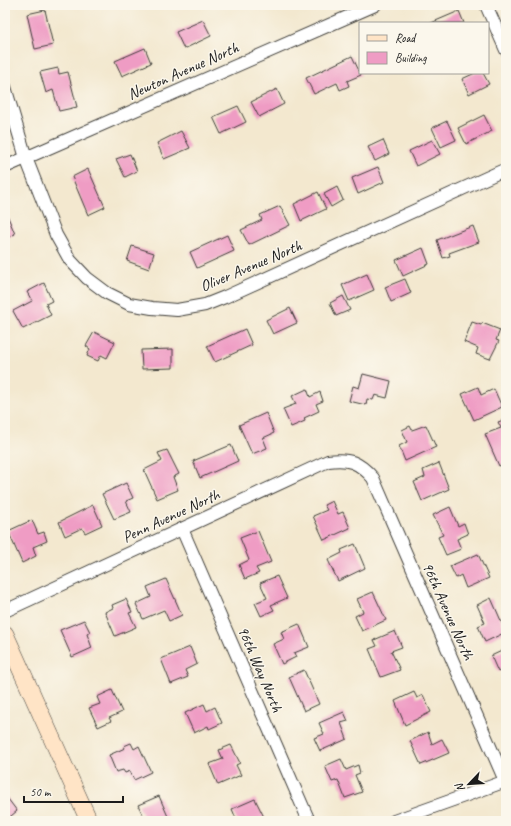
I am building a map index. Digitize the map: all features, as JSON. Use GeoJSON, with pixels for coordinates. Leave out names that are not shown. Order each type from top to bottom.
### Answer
{"type":"FeatureCollection","features":[{"type":"Feature","properties":{"kind":"street","name":"Newton Avenue North"},"geometry":{"type":"LineString","coordinates":[[5,167],[375,5]]}},
{"type":"Feature","properties":{"kind":"street"},"geometry":{"type":"LineString","coordinates":[[486,5],[506,50]]}},
{"type":"Feature","properties":{"kind":"street"},"geometry":{"type":"LineString","coordinates":[[5,87],[26,158]]}},
{"type":"Feature","properties":{"kind":"street","name":"Oliver Avenue North"},"geometry":{"type":"LineString","coordinates":[[26,158],[56,235],[70,260],[87,278],[107,293],[129,304],[177,310],[205,304],[225,297],[506,169]]}},
{"type":"Feature","properties":{"kind":"street","name":"Penn Avenue North"},"geometry":{"type":"LineString","coordinates":[[5,611],[328,461],[340,459],[353,462]]}},
{"type":"Feature","properties":{"kind":"street","name":"96th Avenue North"},"geometry":{"type":"LineString","coordinates":[[353,462],[364,468],[373,478],[506,781]]}},
{"type":"Feature","properties":{"kind":"street","name":"96th Way North"},"geometry":{"type":"LineString","coordinates":[[182,529],[309,821]]}},
{"type":"Feature","properties":{"kind":"street"},"geometry":{"type":"LineString","coordinates":[[5,634],[89,821]]}},
{"type":"Feature","properties":{"kind":"street"},"geometry":{"type":"LineString","coordinates":[[394,821],[506,781]]}},
{"type":"Feature","properties":{"kind":"building"},"geometry":{"type":"Polygon","coordinates":[[[45,10],[53,45],[35,49],[27,14],[45,10]]]}},
{"type":"Feature","properties":{"kind":"building"},"geometry":{"type":"Polygon","coordinates":[[[459,11],[464,22],[433,22],[459,11]]]}},
{"type":"Feature","properties":{"kind":"building"},"geometry":{"type":"Polygon","coordinates":[[[203,20],[211,36],[184,49],[176,32],[203,20]]]}},
{"type":"Feature","properties":{"kind":"building"},"geometry":{"type":"Polygon","coordinates":[[[145,48],[151,63],[122,76],[115,61],[145,48]]]}},
{"type":"Feature","properties":{"kind":"building"},"geometry":{"type":"Polygon","coordinates":[[[352,56],[359,74],[361,75],[347,81],[349,86],[340,90],[337,83],[314,94],[306,78],[352,56]]]}},
{"type":"Feature","properties":{"kind":"building"},"geometry":{"type":"Polygon","coordinates":[[[58,68],[59,74],[68,72],[77,107],[59,111],[53,90],[46,93],[40,72],[58,68]]]}},
{"type":"Feature","properties":{"kind":"building"},"geometry":{"type":"Polygon","coordinates":[[[473,74],[484,74],[489,84],[469,94],[462,79],[473,74]]]}},
{"type":"Feature","properties":{"kind":"building"},"geometry":{"type":"Polygon","coordinates":[[[277,89],[284,104],[259,117],[251,102],[277,89]]]}},
{"type":"Feature","properties":{"kind":"building"},"geometry":{"type":"Polygon","coordinates":[[[238,106],[246,122],[221,134],[213,117],[238,106]]]}},
{"type":"Feature","properties":{"kind":"building"},"geometry":{"type":"Polygon","coordinates":[[[484,115],[492,131],[466,144],[458,128],[484,115]]]}},
{"type":"Feature","properties":{"kind":"building"},"geometry":{"type":"Polygon","coordinates":[[[447,121],[456,140],[441,147],[432,128],[447,121]]]}},
{"type":"Feature","properties":{"kind":"building"},"geometry":{"type":"Polygon","coordinates":[[[181,131],[190,148],[164,159],[157,143],[181,131]]]}},
{"type":"Feature","properties":{"kind":"building"},"geometry":{"type":"Polygon","coordinates":[[[383,140],[389,154],[375,161],[368,147],[383,140]]]}},
{"type":"Feature","properties":{"kind":"building"},"geometry":{"type":"Polygon","coordinates":[[[432,140],[440,154],[416,166],[409,151],[432,140]]]}},
{"type":"Feature","properties":{"kind":"building"},"geometry":{"type":"Polygon","coordinates":[[[130,154],[137,171],[125,177],[116,159],[130,154]]]}},
{"type":"Feature","properties":{"kind":"building"},"geometry":{"type":"Polygon","coordinates":[[[378,167],[384,182],[358,194],[352,178],[378,167]]]}},
{"type":"Feature","properties":{"kind":"building"},"geometry":{"type":"Polygon","coordinates":[[[88,169],[105,207],[88,215],[72,177],[88,169]]]}},
{"type":"Feature","properties":{"kind":"building"},"geometry":{"type":"Polygon","coordinates":[[[337,187],[343,200],[331,207],[324,194],[337,187]]]}},
{"type":"Feature","properties":{"kind":"building"},"geometry":{"type":"Polygon","coordinates":[[[318,192],[326,209],[301,221],[294,204],[318,192]]]}},
{"type":"Feature","properties":{"kind":"building"},"geometry":{"type":"Polygon","coordinates":[[[280,206],[290,225],[249,245],[241,230],[262,220],[260,215],[280,206]]]}},
{"type":"Feature","properties":{"kind":"building"},"geometry":{"type":"Polygon","coordinates":[[[5,210],[15,234],[5,239],[5,210]]]}},
{"type":"Feature","properties":{"kind":"building"},"geometry":{"type":"Polygon","coordinates":[[[473,226],[479,242],[449,253],[450,256],[443,258],[437,240],[473,226]]]}},
{"type":"Feature","properties":{"kind":"building"},"geometry":{"type":"Polygon","coordinates":[[[227,235],[234,251],[197,268],[190,252],[227,235]]]}},
{"type":"Feature","properties":{"kind":"building"},"geometry":{"type":"Polygon","coordinates":[[[132,246],[154,253],[149,269],[127,261],[132,246]]]}},
{"type":"Feature","properties":{"kind":"building"},"geometry":{"type":"Polygon","coordinates":[[[423,248],[429,264],[403,276],[396,260],[423,248]]]}},
{"type":"Feature","properties":{"kind":"building"},"geometry":{"type":"Polygon","coordinates":[[[367,274],[374,290],[349,301],[342,285],[367,274]]]}},
{"type":"Feature","properties":{"kind":"building"},"geometry":{"type":"Polygon","coordinates":[[[405,279],[411,293],[391,302],[385,287],[405,279]]]}},
{"type":"Feature","properties":{"kind":"building"},"geometry":{"type":"Polygon","coordinates":[[[44,283],[52,301],[46,304],[51,315],[23,329],[13,311],[32,301],[27,292],[44,283]]]}},
{"type":"Feature","properties":{"kind":"building"},"geometry":{"type":"Polygon","coordinates":[[[343,296],[350,310],[336,316],[330,303],[343,296]]]}},
{"type":"Feature","properties":{"kind":"building"},"geometry":{"type":"Polygon","coordinates":[[[290,308],[297,323],[273,334],[266,320],[290,308]]]}},
{"type":"Feature","properties":{"kind":"building"},"geometry":{"type":"Polygon","coordinates":[[[472,322],[481,325],[482,323],[500,330],[496,340],[499,341],[490,359],[476,354],[478,348],[464,342],[472,322]]]}},
{"type":"Feature","properties":{"kind":"building"},"geometry":{"type":"Polygon","coordinates":[[[245,329],[252,345],[215,362],[207,346],[245,329]]]}},
{"type":"Feature","properties":{"kind":"building"},"geometry":{"type":"Polygon","coordinates":[[[94,332],[115,342],[107,358],[101,355],[98,361],[87,356],[90,349],[86,346],[94,332]]]}},
{"type":"Feature","properties":{"kind":"building"},"geometry":{"type":"Polygon","coordinates":[[[173,349],[173,368],[142,369],[141,350],[173,349]]]}},
{"type":"Feature","properties":{"kind":"building"},"geometry":{"type":"Polygon","coordinates":[[[363,374],[391,381],[387,398],[375,395],[373,400],[367,399],[366,405],[349,401],[353,386],[359,388],[363,374]]]}},
{"type":"Feature","properties":{"kind":"building"},"geometry":{"type":"Polygon","coordinates":[[[478,387],[481,395],[494,389],[502,407],[474,420],[462,394],[478,387]]]}},
{"type":"Feature","properties":{"kind":"building"},"geometry":{"type":"Polygon","coordinates":[[[307,389],[310,397],[320,392],[323,401],[316,404],[319,411],[304,418],[305,421],[291,427],[283,409],[296,404],[292,396],[307,389]]]}},
{"type":"Feature","properties":{"kind":"building"},"geometry":{"type":"Polygon","coordinates":[[[266,413],[274,433],[263,438],[267,448],[252,454],[239,425],[266,413]]]}},
{"type":"Feature","properties":{"kind":"building"},"geometry":{"type":"Polygon","coordinates":[[[506,419],[506,463],[499,466],[485,434],[501,428],[498,422],[506,419]]]}},
{"type":"Feature","properties":{"kind":"building"},"geometry":{"type":"Polygon","coordinates":[[[426,425],[436,447],[405,461],[399,446],[407,442],[402,430],[410,426],[412,430],[426,425]]]}},
{"type":"Feature","properties":{"kind":"building"},"geometry":{"type":"Polygon","coordinates":[[[231,445],[238,461],[200,478],[193,461],[231,445]]]}},
{"type":"Feature","properties":{"kind":"building"},"geometry":{"type":"Polygon","coordinates":[[[167,450],[179,474],[173,477],[178,490],[157,499],[144,470],[162,461],[158,453],[167,450]]]}},
{"type":"Feature","properties":{"kind":"building"},"geometry":{"type":"Polygon","coordinates":[[[439,463],[449,489],[422,501],[414,482],[425,477],[423,470],[439,463]]]}},
{"type":"Feature","properties":{"kind":"building"},"geometry":{"type":"Polygon","coordinates":[[[126,483],[133,498],[126,501],[131,512],[114,519],[102,494],[126,483]]]}},
{"type":"Feature","properties":{"kind":"building"},"geometry":{"type":"Polygon","coordinates":[[[332,501],[338,514],[343,512],[350,528],[324,540],[313,516],[327,510],[324,505],[332,501]]]}},
{"type":"Feature","properties":{"kind":"building"},"geometry":{"type":"Polygon","coordinates":[[[93,505],[102,525],[85,533],[82,528],[65,536],[59,522],[93,505]]]}},
{"type":"Feature","properties":{"kind":"building"},"geometry":{"type":"Polygon","coordinates":[[[450,507],[458,526],[464,523],[468,534],[457,539],[461,549],[446,555],[438,537],[443,535],[433,515],[450,507]]]}},
{"type":"Feature","properties":{"kind":"building"},"geometry":{"type":"Polygon","coordinates":[[[32,520],[38,534],[44,532],[47,541],[33,547],[36,556],[22,563],[8,531],[32,520]]]}},
{"type":"Feature","properties":{"kind":"building"},"geometry":{"type":"Polygon","coordinates":[[[258,531],[271,562],[256,568],[259,573],[245,579],[239,565],[249,560],[240,538],[258,531]]]}},
{"type":"Feature","properties":{"kind":"building"},"geometry":{"type":"Polygon","coordinates":[[[355,544],[365,568],[338,581],[328,560],[342,553],[341,550],[355,544]]]}},
{"type":"Feature","properties":{"kind":"building"},"geometry":{"type":"Polygon","coordinates":[[[478,554],[489,578],[466,588],[461,575],[456,578],[450,566],[478,554]]]}},
{"type":"Feature","properties":{"kind":"building"},"geometry":{"type":"Polygon","coordinates":[[[277,576],[287,598],[271,605],[274,610],[261,616],[255,603],[267,598],[260,583],[277,576]]]}},
{"type":"Feature","properties":{"kind":"building"},"geometry":{"type":"Polygon","coordinates":[[[166,579],[182,615],[169,621],[164,610],[143,619],[136,604],[151,597],[147,587],[166,579]]]}},
{"type":"Feature","properties":{"kind":"building"},"geometry":{"type":"Polygon","coordinates":[[[373,592],[386,620],[362,631],[355,616],[363,612],[357,599],[373,592]]]}},
{"type":"Feature","properties":{"kind":"building"},"geometry":{"type":"Polygon","coordinates":[[[491,598],[506,632],[485,642],[478,626],[485,623],[477,605],[491,598]]]}},
{"type":"Feature","properties":{"kind":"building"},"geometry":{"type":"Polygon","coordinates":[[[126,599],[132,612],[129,613],[136,627],[115,636],[105,612],[113,608],[112,605],[126,599]]]}},
{"type":"Feature","properties":{"kind":"building"},"geometry":{"type":"Polygon","coordinates":[[[84,620],[90,632],[87,634],[92,648],[72,657],[60,630],[84,620]]]}},
{"type":"Feature","properties":{"kind":"building"},"geometry":{"type":"Polygon","coordinates":[[[299,624],[309,647],[294,653],[296,657],[282,664],[273,644],[284,639],[281,632],[299,624]]]}},
{"type":"Feature","properties":{"kind":"building"},"geometry":{"type":"Polygon","coordinates":[[[395,631],[402,647],[391,651],[400,670],[381,677],[369,649],[377,646],[374,640],[395,631]]]}},
{"type":"Feature","properties":{"kind":"building"},"geometry":{"type":"Polygon","coordinates":[[[190,647],[197,664],[185,670],[188,677],[171,684],[161,659],[190,647]]]}},
{"type":"Feature","properties":{"kind":"building"},"geometry":{"type":"Polygon","coordinates":[[[506,649],[506,668],[498,672],[491,656],[506,649]]]}},
{"type":"Feature","properties":{"kind":"building"},"geometry":{"type":"Polygon","coordinates":[[[304,670],[319,704],[304,711],[289,677],[304,670]]]}},
{"type":"Feature","properties":{"kind":"building"},"geometry":{"type":"Polygon","coordinates":[[[112,690],[122,712],[109,718],[111,721],[98,727],[89,708],[100,704],[97,697],[112,690]]]}},
{"type":"Feature","properties":{"kind":"building"},"geometry":{"type":"Polygon","coordinates":[[[414,692],[417,698],[423,695],[431,712],[405,725],[395,701],[414,692]]]}},
{"type":"Feature","properties":{"kind":"building"},"geometry":{"type":"Polygon","coordinates":[[[204,704],[207,711],[215,707],[222,723],[209,729],[208,726],[194,733],[185,713],[204,704]]]}},
{"type":"Feature","properties":{"kind":"building"},"geometry":{"type":"Polygon","coordinates":[[[344,712],[348,721],[341,723],[347,739],[320,751],[314,738],[324,734],[319,723],[344,712]]]}},
{"type":"Feature","properties":{"kind":"building"},"geometry":{"type":"Polygon","coordinates":[[[428,732],[432,744],[442,739],[449,753],[421,765],[410,741],[428,732]]]}},
{"type":"Feature","properties":{"kind":"building"},"geometry":{"type":"Polygon","coordinates":[[[131,743],[134,749],[139,746],[151,772],[134,780],[130,771],[125,773],[123,770],[116,772],[109,755],[125,748],[124,746],[131,743]]]}},
{"type":"Feature","properties":{"kind":"building"},"geometry":{"type":"Polygon","coordinates":[[[231,745],[240,763],[236,765],[241,775],[218,785],[209,764],[223,759],[219,750],[231,745]]]}},
{"type":"Feature","properties":{"kind":"building"},"geometry":{"type":"Polygon","coordinates":[[[341,759],[346,770],[358,765],[360,773],[355,775],[362,792],[345,798],[338,780],[332,782],[325,766],[341,759]]]}},
{"type":"Feature","properties":{"kind":"building"},"geometry":{"type":"Polygon","coordinates":[[[5,795],[17,811],[5,821],[5,795]]]}},
{"type":"Feature","properties":{"kind":"building"},"geometry":{"type":"Polygon","coordinates":[[[159,796],[170,821],[138,821],[137,818],[143,815],[138,805],[159,796]]]}},
{"type":"Feature","properties":{"kind":"building"},"geometry":{"type":"Polygon","coordinates":[[[255,799],[266,821],[237,821],[232,809],[255,799]]]}}]}
